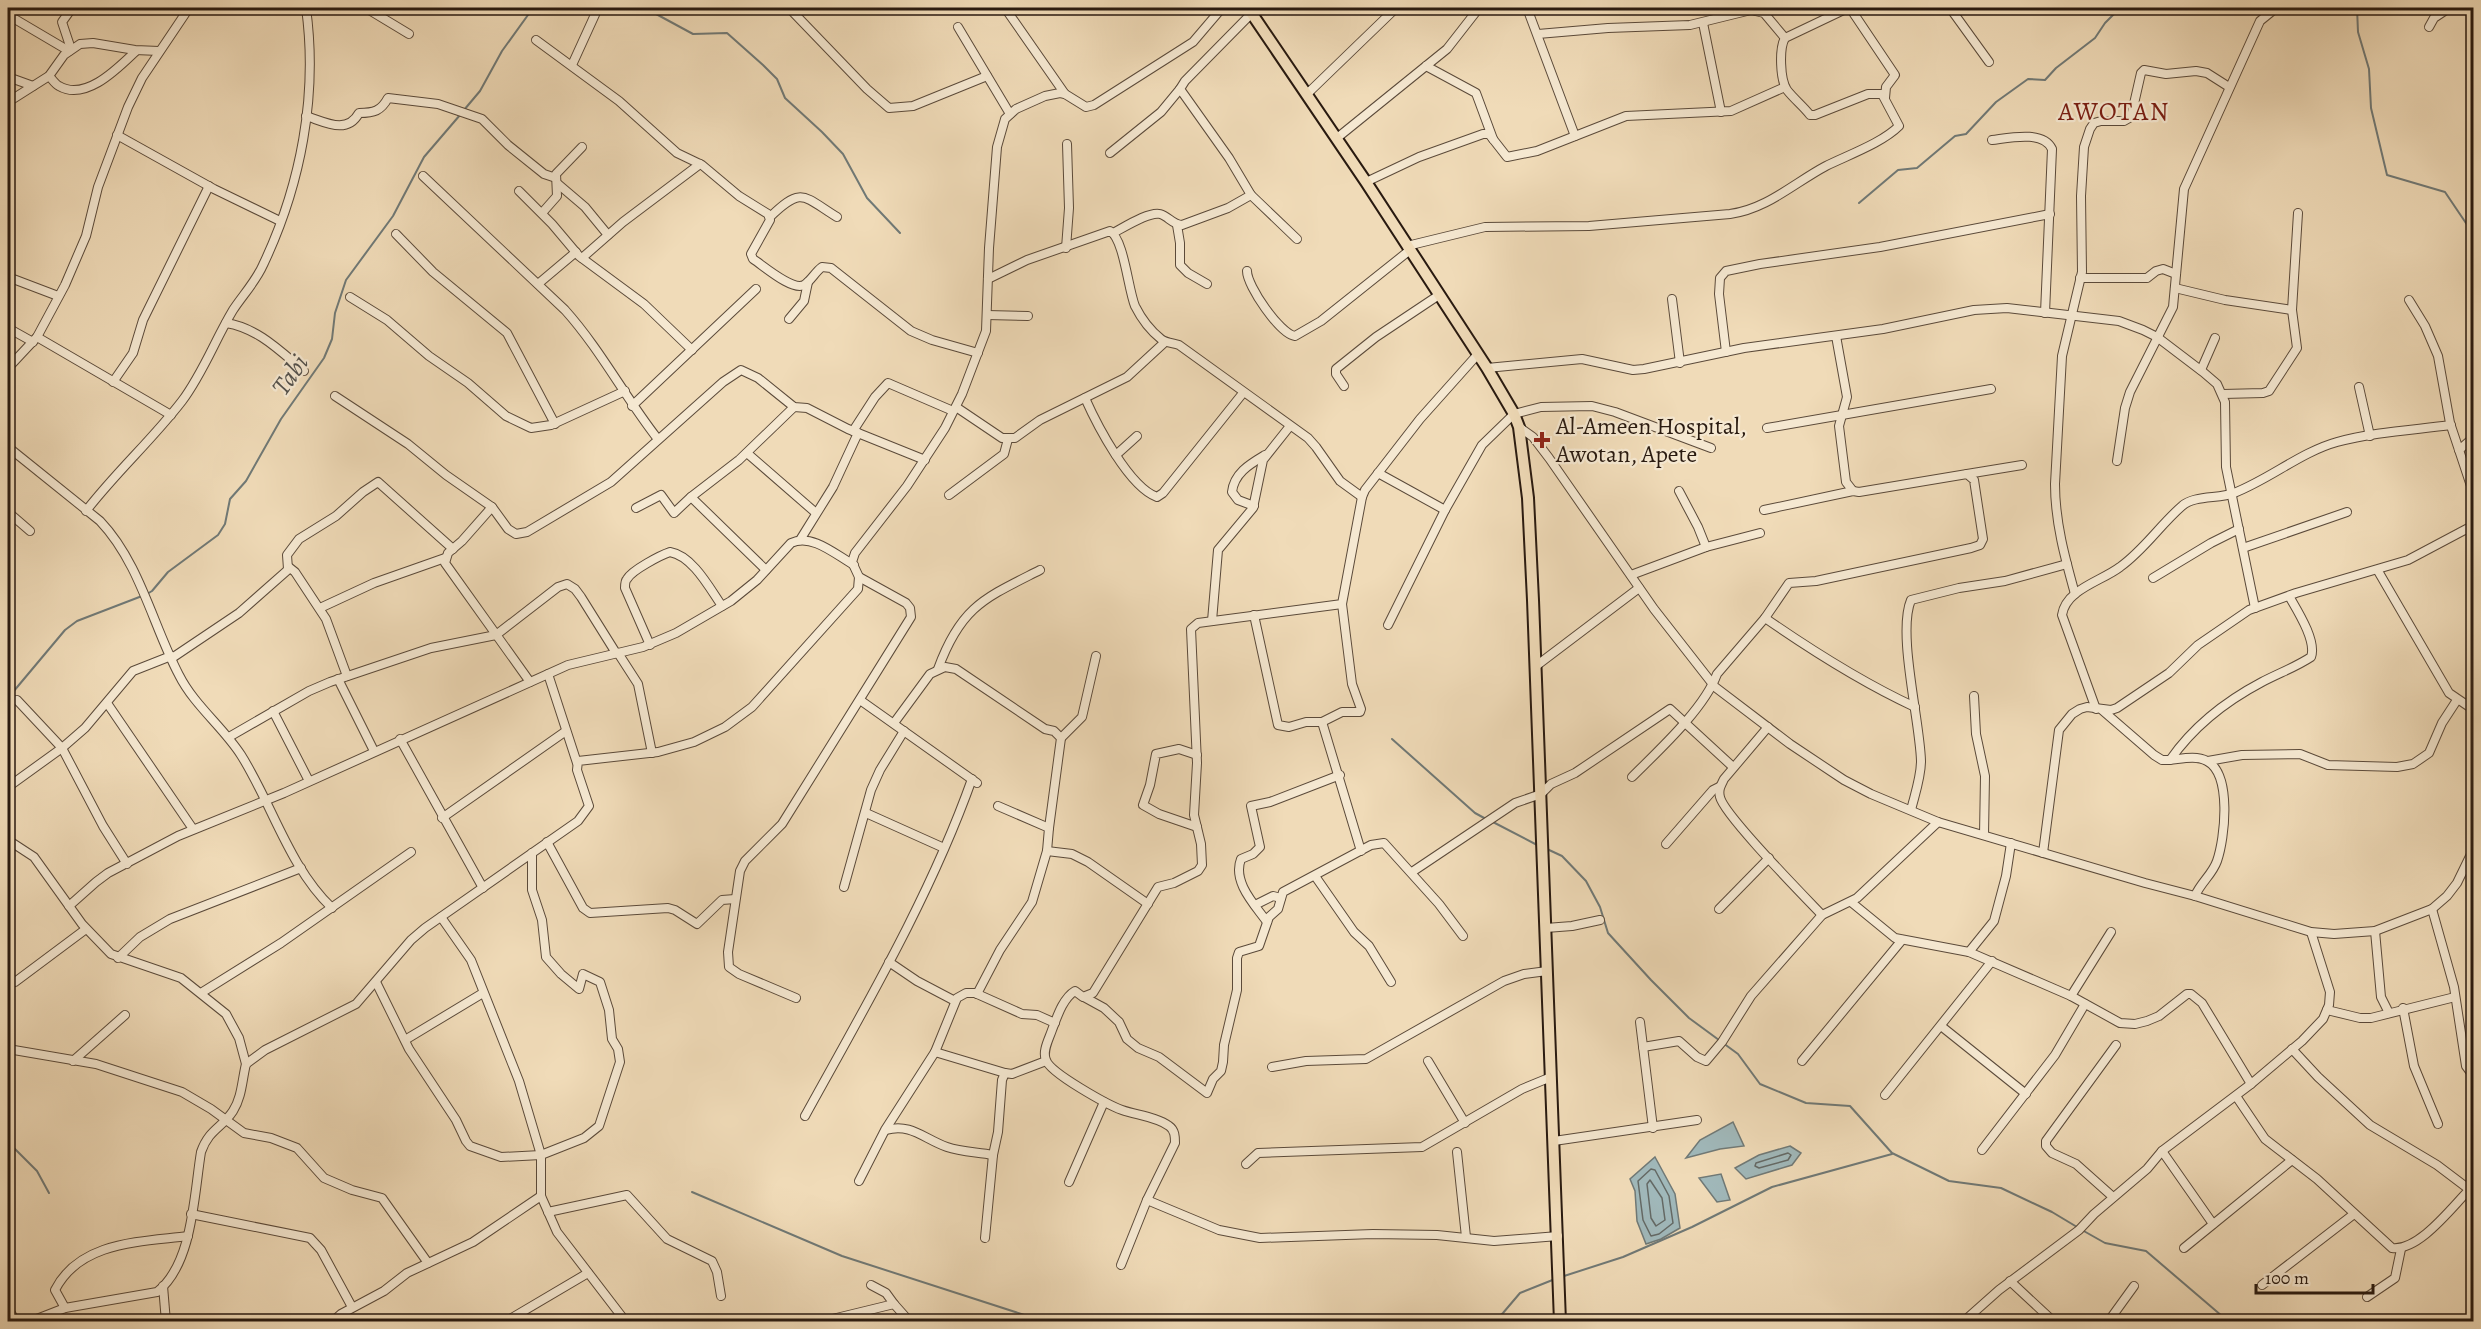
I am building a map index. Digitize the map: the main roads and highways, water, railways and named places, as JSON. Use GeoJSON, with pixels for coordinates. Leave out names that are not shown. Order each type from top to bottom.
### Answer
{"type":"FeatureCollection","features":[{"type":"Feature","properties":{"kind":"main road"},"geometry":{"type":"LineString","coordinates":[[1250,10],[1440,295],[1487,368],[1514,414],[1519,427],[1528,498],[1536,666],[1560,1322]]}},
{"type":"Feature","properties":{"kind":"water"},"geometry":{"type":"Polygon","coordinates":[[[1733,1122],[1744,1146],[1720,1149],[1686,1158],[1700,1140],[1733,1122]]]}},
{"type":"Feature","properties":{"kind":"water"},"geometry":{"type":"Polygon","coordinates":[[[1790,1146],[1801,1153],[1792,1165],[1746,1179],[1735,1168],[1759,1155],[1790,1146]]]}},
{"type":"Feature","properties":{"kind":"water"},"geometry":{"type":"Polygon","coordinates":[[[1655,1157],[1675,1194],[1680,1228],[1661,1239],[1646,1244],[1637,1221],[1635,1191],[1630,1179],[1655,1157]]]}},
{"type":"Feature","properties":{"kind":"water"},"geometry":{"type":"Polygon","coordinates":[[[1721,1174],[1730,1200],[1717,1202],[1699,1178],[1721,1174]]]}},
{"type":"Feature","properties":{"kind":"waterway","name":"Tabi"},"geometry":{"type":"LineString","coordinates":[[464,110],[480,91],[502,51],[533,8]]}},
{"type":"Feature","properties":{"kind":"waterway"},"geometry":{"type":"LineString","coordinates":[[645,8],[693,34],[727,33],[777,79],[785,98],[843,154],[867,198],[900,233]]}},
{"type":"Feature","properties":{"kind":"waterway"},"geometry":{"type":"LineString","coordinates":[[1859,203],[1898,170],[1917,168],[1955,136],[1966,134],[1996,102],[2028,79],[2045,80],[2056,68],[2095,38],[2105,23],[2120,8]]}},
{"type":"Feature","properties":{"kind":"waterway"},"geometry":{"type":"LineString","coordinates":[[2172,8],[2199,11],[2204,8]]}},
{"type":"Feature","properties":{"kind":"waterway"},"geometry":{"type":"LineString","coordinates":[[2357,8],[2358,32],[2369,69],[2371,108],[2387,175],[2445,192],[2474,235]]}},
{"type":"Feature","properties":{"kind":"waterway","name":"Tabi"},"geometry":{"type":"LineString","coordinates":[[147,594],[168,572],[218,535],[225,524],[230,499],[246,481],[281,419],[324,358],[332,339],[335,313],[346,280],[393,216],[424,157],[460,115]]}},
{"type":"Feature","properties":{"kind":"waterway","name":"Tabi"},"geometry":{"type":"LineString","coordinates":[[8,698],[65,630],[77,621],[142,596]]}},
{"type":"Feature","properties":{"kind":"waterway"},"geometry":{"type":"LineString","coordinates":[[1392,739],[1475,813],[1486,819]]}},
{"type":"Feature","properties":{"kind":"waterway"},"geometry":{"type":"LineString","coordinates":[[1491,821],[1539,846]]}},
{"type":"Feature","properties":{"kind":"waterway"},"geometry":{"type":"LineString","coordinates":[[1547,849],[1562,856],[1586,881],[1600,907],[1608,933],[1689,1018],[1738,1054],[1760,1084],[1806,1103],[1850,1106],[1892,1153],[1949,1181],[2001,1188],[2052,1212],[2077,1227]]}},
{"type":"Feature","properties":{"kind":"waterway","name":"Tabi"},"geometry":{"type":"LineString","coordinates":[[8,1142],[37,1171],[49,1193]]}},
{"type":"Feature","properties":{"kind":"waterway"},"geometry":{"type":"LineString","coordinates":[[1561,1277],[1623,1257],[1692,1227],[1772,1187],[1892,1154]]}},
{"type":"Feature","properties":{"kind":"waterway"},"geometry":{"type":"LineString","coordinates":[[692,1192],[842,1256],[1037,1319],[1107,1322]]}},
{"type":"Feature","properties":{"kind":"waterway"},"geometry":{"type":"LineString","coordinates":[[2082,1230],[2105,1243],[2146,1251],[2229,1322]]}},
{"type":"Feature","properties":{"kind":"waterway"},"geometry":{"type":"LineString","coordinates":[[1492,1322],[1520,1293],[1555,1279]]}},
{"type":"Feature","properties":{"kind":"place","name":"Al-Ameen Hospital, Awotan, Apete"},"geometry":{"type":"Point","coordinates":[1542,440]}},
{"type":"Feature","properties":{"kind":"district","name":"AWOTAN"},"geometry":{"type":"Point","coordinates":[2114,111]}}]}
